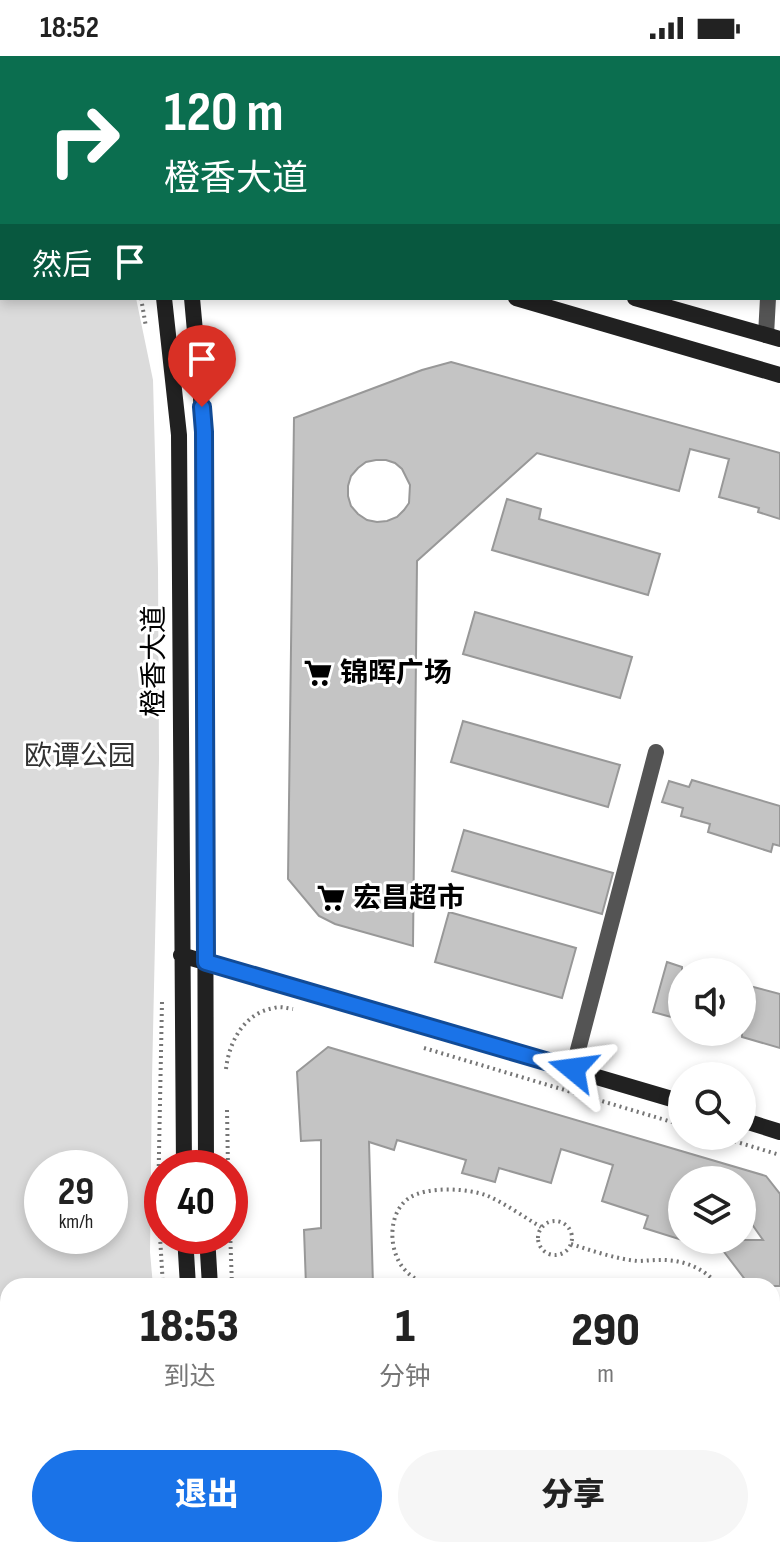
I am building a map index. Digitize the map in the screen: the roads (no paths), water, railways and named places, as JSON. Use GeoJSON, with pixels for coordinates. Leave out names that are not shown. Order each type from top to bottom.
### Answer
{"type":"FeatureCollection","features":[{"type":"Feature","properties":{"kind":"main road","name":"橙香大道"},"geometry":{"type":"LineString","coordinates":[[164,300],[179,435],[184,1150]]}},
{"type":"Feature","properties":{"kind":"main road","name":"橙香大道"},"geometry":{"type":"LineString","coordinates":[[192,300],[204,432],[206,1150]]}},
{"type":"Feature","properties":{"kind":"main road"},"geometry":{"type":"LineString","coordinates":[[523,300],[780,375]]}},
{"type":"Feature","properties":{"kind":"main road"},"geometry":{"type":"LineString","coordinates":[[649,300],[685,305],[773,337]]}},
{"type":"Feature","properties":{"kind":"main road"},"geometry":{"type":"LineString","coordinates":[[181,955],[668,1098]]}},
{"type":"Feature","properties":{"kind":"main road"},"geometry":{"type":"LineString","coordinates":[[756,1124],[780,1132]]}},
{"type":"Feature","properties":{"kind":"main road"},"geometry":{"type":"LineString","coordinates":[[186,1254],[188,1278]]}},
{"type":"Feature","properties":{"kind":"main road"},"geometry":{"type":"LineString","coordinates":[[208,1254],[210,1278]]}},
{"type":"Feature","properties":{"kind":"street"},"geometry":{"type":"LineString","coordinates":[[768,300],[773,337]]}},
{"type":"Feature","properties":{"kind":"street"},"geometry":{"type":"LineString","coordinates":[[573,1069],[656,752]]}},
{"type":"Feature","properties":{"kind":"place","name":"锦晖广场"},"geometry":{"type":"Point","coordinates":[318,673]}},
{"type":"Feature","properties":{"kind":"place","name":"宏昌超市"},"geometry":{"type":"Point","coordinates":[331,898]}},
{"type":"Feature","properties":{"kind":"park label","name":"欧谭公园"},"geometry":{"type":"Point","coordinates":[80,756]}}]}
